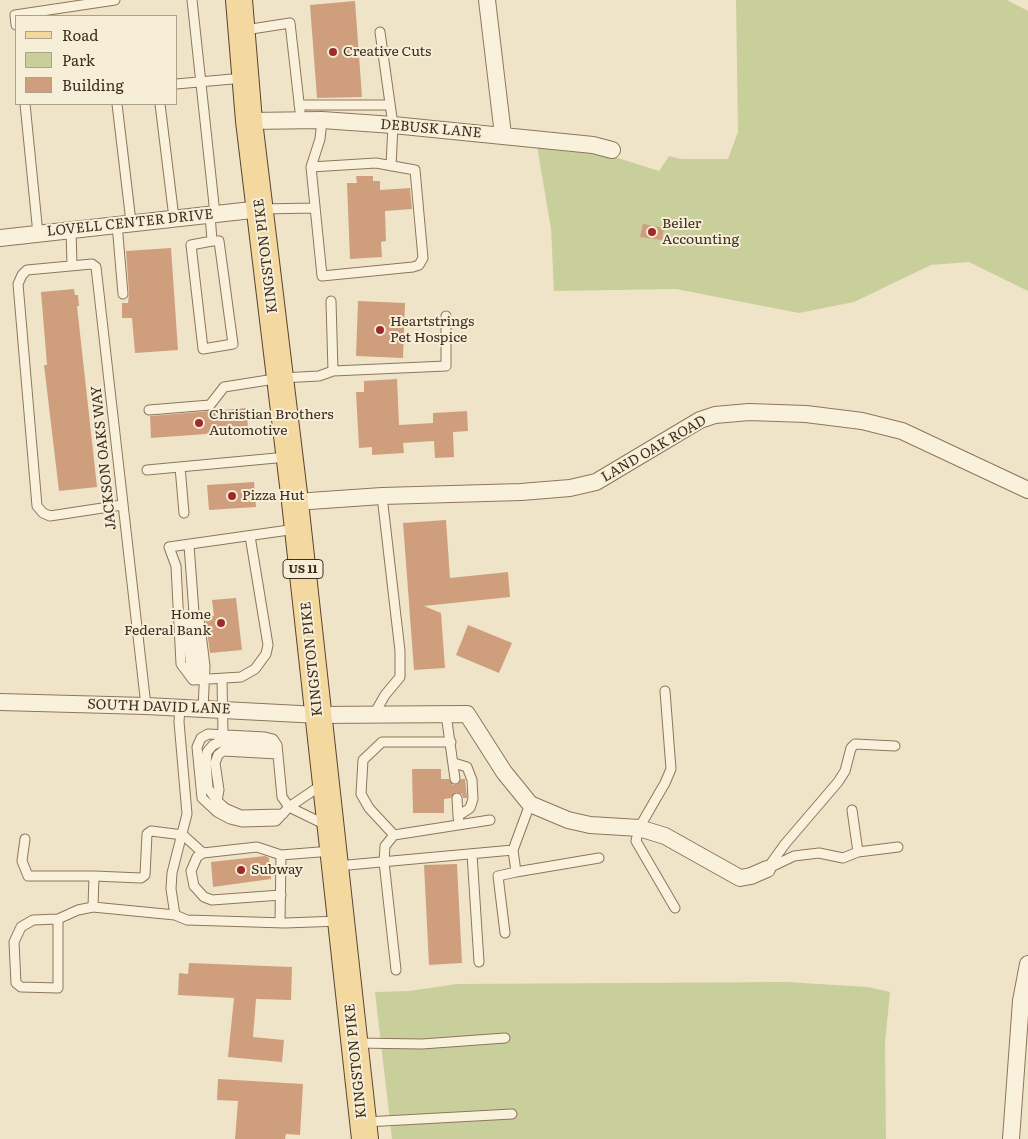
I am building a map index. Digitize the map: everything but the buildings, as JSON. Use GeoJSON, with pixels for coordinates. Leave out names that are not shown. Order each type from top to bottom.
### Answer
{"type":"FeatureCollection","features":[{"type":"Feature","properties":{"kind":"main road","name":"KINGSTON PIKE"},"geometry":{"type":"LineString","coordinates":[[239,0],[247,78],[249,121],[290,456],[364,1131]]}},
{"type":"Feature","properties":{"kind":"street"},"geometry":{"type":"LineString","coordinates":[[487,0],[503,135]]}},
{"type":"Feature","properties":{"kind":"street","name":"DEBUSK LANE"},"geometry":{"type":"LineString","coordinates":[[249,121],[300,112],[322,120],[593,144],[612,150]]}},
{"type":"Feature","properties":{"kind":"street","name":"LOVELL CENTER DRIVE"},"geometry":{"type":"LineString","coordinates":[[0,238],[261,209]]}},
{"type":"Feature","properties":{"kind":"street","name":"LAND OAK ROAD"},"geometry":{"type":"LineString","coordinates":[[295,502],[382,496],[534,491],[596,482],[700,420],[715,415],[749,412],[815,415],[862,421],[902,431],[1028,490]]}},
{"type":"Feature","properties":{"kind":"street","name":"SOUTH DAVID LANE"},"geometry":{"type":"LineString","coordinates":[[0,702],[180,707],[319,715],[467,714],[504,772],[530,804]]}},
{"type":"Feature","properties":{"kind":"street"},"geometry":{"type":"LineString","coordinates":[[530,804],[568,820],[583,824],[639,828],[665,836],[740,878],[767,870]]}},
{"type":"Feature","properties":{"kind":"street"},"geometry":{"type":"LineString","coordinates":[[1011,1139],[1021,1001],[1028,964]]}},
{"type":"Feature","properties":{"kind":"lane"},"geometry":{"type":"LineString","coordinates":[[15,15],[115,0]]}},
{"type":"Feature","properties":{"kind":"lane"},"geometry":{"type":"LineString","coordinates":[[192,0],[212,214],[212,242]]}},
{"type":"Feature","properties":{"kind":"lane"},"geometry":{"type":"LineString","coordinates":[[242,30],[290,23],[300,112],[390,105]]}},
{"type":"Feature","properties":{"kind":"lane"},"geometry":{"type":"LineString","coordinates":[[380,32],[393,125],[390,166]]}},
{"type":"Feature","properties":{"kind":"lane"},"geometry":{"type":"LineString","coordinates":[[178,84],[247,78]]}},
{"type":"Feature","properties":{"kind":"lane"},"geometry":{"type":"LineString","coordinates":[[24,105],[38,234]]}},
{"type":"Feature","properties":{"kind":"lane"},"geometry":{"type":"LineString","coordinates":[[117,105],[124,223],[123,294]]}},
{"type":"Feature","properties":{"kind":"lane"},"geometry":{"type":"LineString","coordinates":[[160,105],[174,218]]}},
{"type":"Feature","properties":{"kind":"lane"},"geometry":{"type":"LineString","coordinates":[[312,167],[376,164],[415,170],[423,258],[419,265],[322,276],[312,167],[320,139],[322,120]]}},
{"type":"Feature","properties":{"kind":"lane"},"geometry":{"type":"LineString","coordinates":[[261,209],[315,208]]}},
{"type":"Feature","properties":{"kind":"lane"},"geometry":{"type":"LineString","coordinates":[[71,230],[72,265],[28,270],[22,275],[18,284],[38,506],[43,513],[50,516],[122,505]]}},
{"type":"Feature","properties":{"kind":"lane"},"geometry":{"type":"LineString","coordinates":[[219,241],[233,344],[203,349],[191,245],[212,242],[219,241]]}},
{"type":"Feature","properties":{"kind":"lane","name":"JACKSON OAKS WAY"},"geometry":{"type":"LineString","coordinates":[[72,265],[92,264],[96,267],[146,706]]}},
{"type":"Feature","properties":{"kind":"lane"},"geometry":{"type":"LineString","coordinates":[[331,301],[333,371]]}},
{"type":"Feature","properties":{"kind":"lane"},"geometry":{"type":"LineString","coordinates":[[149,410],[210,405],[224,387],[281,378],[319,376],[333,371],[446,366],[446,316]]}},
{"type":"Feature","properties":{"kind":"lane"},"geometry":{"type":"LineString","coordinates":[[147,470],[290,456]]}},
{"type":"Feature","properties":{"kind":"lane"},"geometry":{"type":"LineString","coordinates":[[180,467],[184,513]]}},
{"type":"Feature","properties":{"kind":"lane"},"geometry":{"type":"LineString","coordinates":[[372,716],[385,695],[400,677],[400,651],[382,496]]}},
{"type":"Feature","properties":{"kind":"lane"},"geometry":{"type":"LineString","coordinates":[[250,536],[268,645],[262,662],[249,674],[222,680],[193,680],[181,664],[176,566],[169,547],[298,529]]}},
{"type":"Feature","properties":{"kind":"lane"},"geometry":{"type":"LineString","coordinates":[[189,545],[193,612],[186,621],[191,666],[203,680]]}},
{"type":"Feature","properties":{"kind":"lane"},"geometry":{"type":"LineString","coordinates":[[193,612],[199,618],[205,666],[203,708]]}},
{"type":"Feature","properties":{"kind":"lane"},"geometry":{"type":"LineString","coordinates":[[222,680],[224,734]]}},
{"type":"Feature","properties":{"kind":"lane"},"geometry":{"type":"LineString","coordinates":[[664,691],[671,769],[639,828],[636,841],[675,908]]}},
{"type":"Feature","properties":{"kind":"lane"},"geometry":{"type":"LineString","coordinates":[[175,915],[171,889],[172,873],[187,814],[179,722],[180,707]]}},
{"type":"Feature","properties":{"kind":"lane"},"geometry":{"type":"LineString","coordinates":[[446,714],[455,779]]}},
{"type":"Feature","properties":{"kind":"lane"},"geometry":{"type":"LineString","coordinates":[[326,783],[286,810],[276,821],[236,820],[217,812],[202,798],[197,747],[201,738],[208,734],[265,736],[273,739],[278,749],[282,797],[286,810],[332,848]]}},
{"type":"Feature","properties":{"kind":"lane"},"geometry":{"type":"LineString","coordinates":[[394,835],[369,808],[361,794],[363,760],[382,742],[450,742]]}},
{"type":"Feature","properties":{"kind":"lane"},"geometry":{"type":"LineString","coordinates":[[767,870],[785,844],[838,782],[845,770],[851,748],[855,744],[895,746]]}},
{"type":"Feature","properties":{"kind":"lane"},"geometry":{"type":"LineString","coordinates":[[278,749],[223,751],[215,763],[218,790],[217,801],[225,808],[241,815],[286,810]]}},
{"type":"Feature","properties":{"kind":"lane"},"geometry":{"type":"LineString","coordinates":[[454,763],[467,767],[472,780],[473,799],[470,808],[459,820]]}},
{"type":"Feature","properties":{"kind":"lane"},"geometry":{"type":"LineString","coordinates":[[457,798],[459,820]]}},
{"type":"Feature","properties":{"kind":"lane"},"geometry":{"type":"LineString","coordinates":[[516,872],[513,850],[530,804]]}},
{"type":"Feature","properties":{"kind":"lane"},"geometry":{"type":"LineString","coordinates":[[852,810],[858,852]]}},
{"type":"Feature","properties":{"kind":"lane"},"geometry":{"type":"LineString","coordinates":[[396,970],[384,862],[385,846],[394,835],[459,820],[490,820]]}},
{"type":"Feature","properties":{"kind":"lane"},"geometry":{"type":"LineString","coordinates":[[25,839],[22,861],[28,876],[141,878],[144,874],[147,834],[151,830],[183,835],[203,853]]}},
{"type":"Feature","properties":{"kind":"lane"},"geometry":{"type":"LineString","coordinates":[[767,870],[794,856],[819,853],[843,858],[858,852],[898,846]]}},
{"type":"Feature","properties":{"kind":"lane"},"geometry":{"type":"LineString","coordinates":[[280,895],[212,900],[204,897],[194,886],[191,871],[197,857],[203,853],[257,847],[282,855],[332,848],[384,862],[513,850]]}},
{"type":"Feature","properties":{"kind":"lane"},"geometry":{"type":"LineString","coordinates":[[472,854],[479,962]]}},
{"type":"Feature","properties":{"kind":"lane"},"geometry":{"type":"LineString","coordinates":[[280,922],[282,855]]}},
{"type":"Feature","properties":{"kind":"lane"},"geometry":{"type":"LineString","coordinates":[[505,933],[498,876],[599,858]]}},
{"type":"Feature","properties":{"kind":"lane"},"geometry":{"type":"LineString","coordinates":[[93,907],[94,876]]}},
{"type":"Feature","properties":{"kind":"lane"},"geometry":{"type":"LineString","coordinates":[[58,919],[58,988],[27,989],[16,983],[14,942],[21,927],[27,922],[58,919],[78,910],[93,907],[175,915],[187,920],[340,921]]}},
{"type":"Feature","properties":{"kind":"lane"},"geometry":{"type":"LineString","coordinates":[[354,1043],[422,1044],[505,1038]]}},
{"type":"Feature","properties":{"kind":"lane"},"geometry":{"type":"LineString","coordinates":[[364,1131],[512,1114]]}},
{"type":"Feature","properties":{"kind":"green space"},"geometry":{"type":"Polygon","coordinates":[[[736,0],[1007,0],[1028,11],[1028,291],[969,262],[931,265],[854,302],[799,313],[676,289],[554,291],[551,229],[537,146],[602,153],[659,171],[669,156],[681,159],[728,159],[738,132],[736,0]]]}},
{"type":"Feature","properties":{"kind":"green space"},"geometry":{"type":"Polygon","coordinates":[[[786,982],[868,987],[890,992],[885,1043],[886,1139],[392,1139],[375,992],[409,991],[457,984],[786,982]]]}},
{"type":"Feature","properties":{"kind":"place","name":"Creative Cuts"},"geometry":{"type":"Point","coordinates":[333,52]}},
{"type":"Feature","properties":{"kind":"place","name":"Beiler Accounting"},"geometry":{"type":"Point","coordinates":[652,232]}},
{"type":"Feature","properties":{"kind":"place","name":"Heartstrings Pet Hospice"},"geometry":{"type":"Point","coordinates":[380,330]}},
{"type":"Feature","properties":{"kind":"place","name":"Christian Brothers Automotive"},"geometry":{"type":"Point","coordinates":[199,423]}},
{"type":"Feature","properties":{"kind":"place","name":"Pizza Hut"},"geometry":{"type":"Point","coordinates":[232,496]}},
{"type":"Feature","properties":{"kind":"place","name":"Home Federal Bank"},"geometry":{"type":"Point","coordinates":[221,623]}},
{"type":"Feature","properties":{"kind":"place","name":"Subway"},"geometry":{"type":"Point","coordinates":[241,870]}}]}
